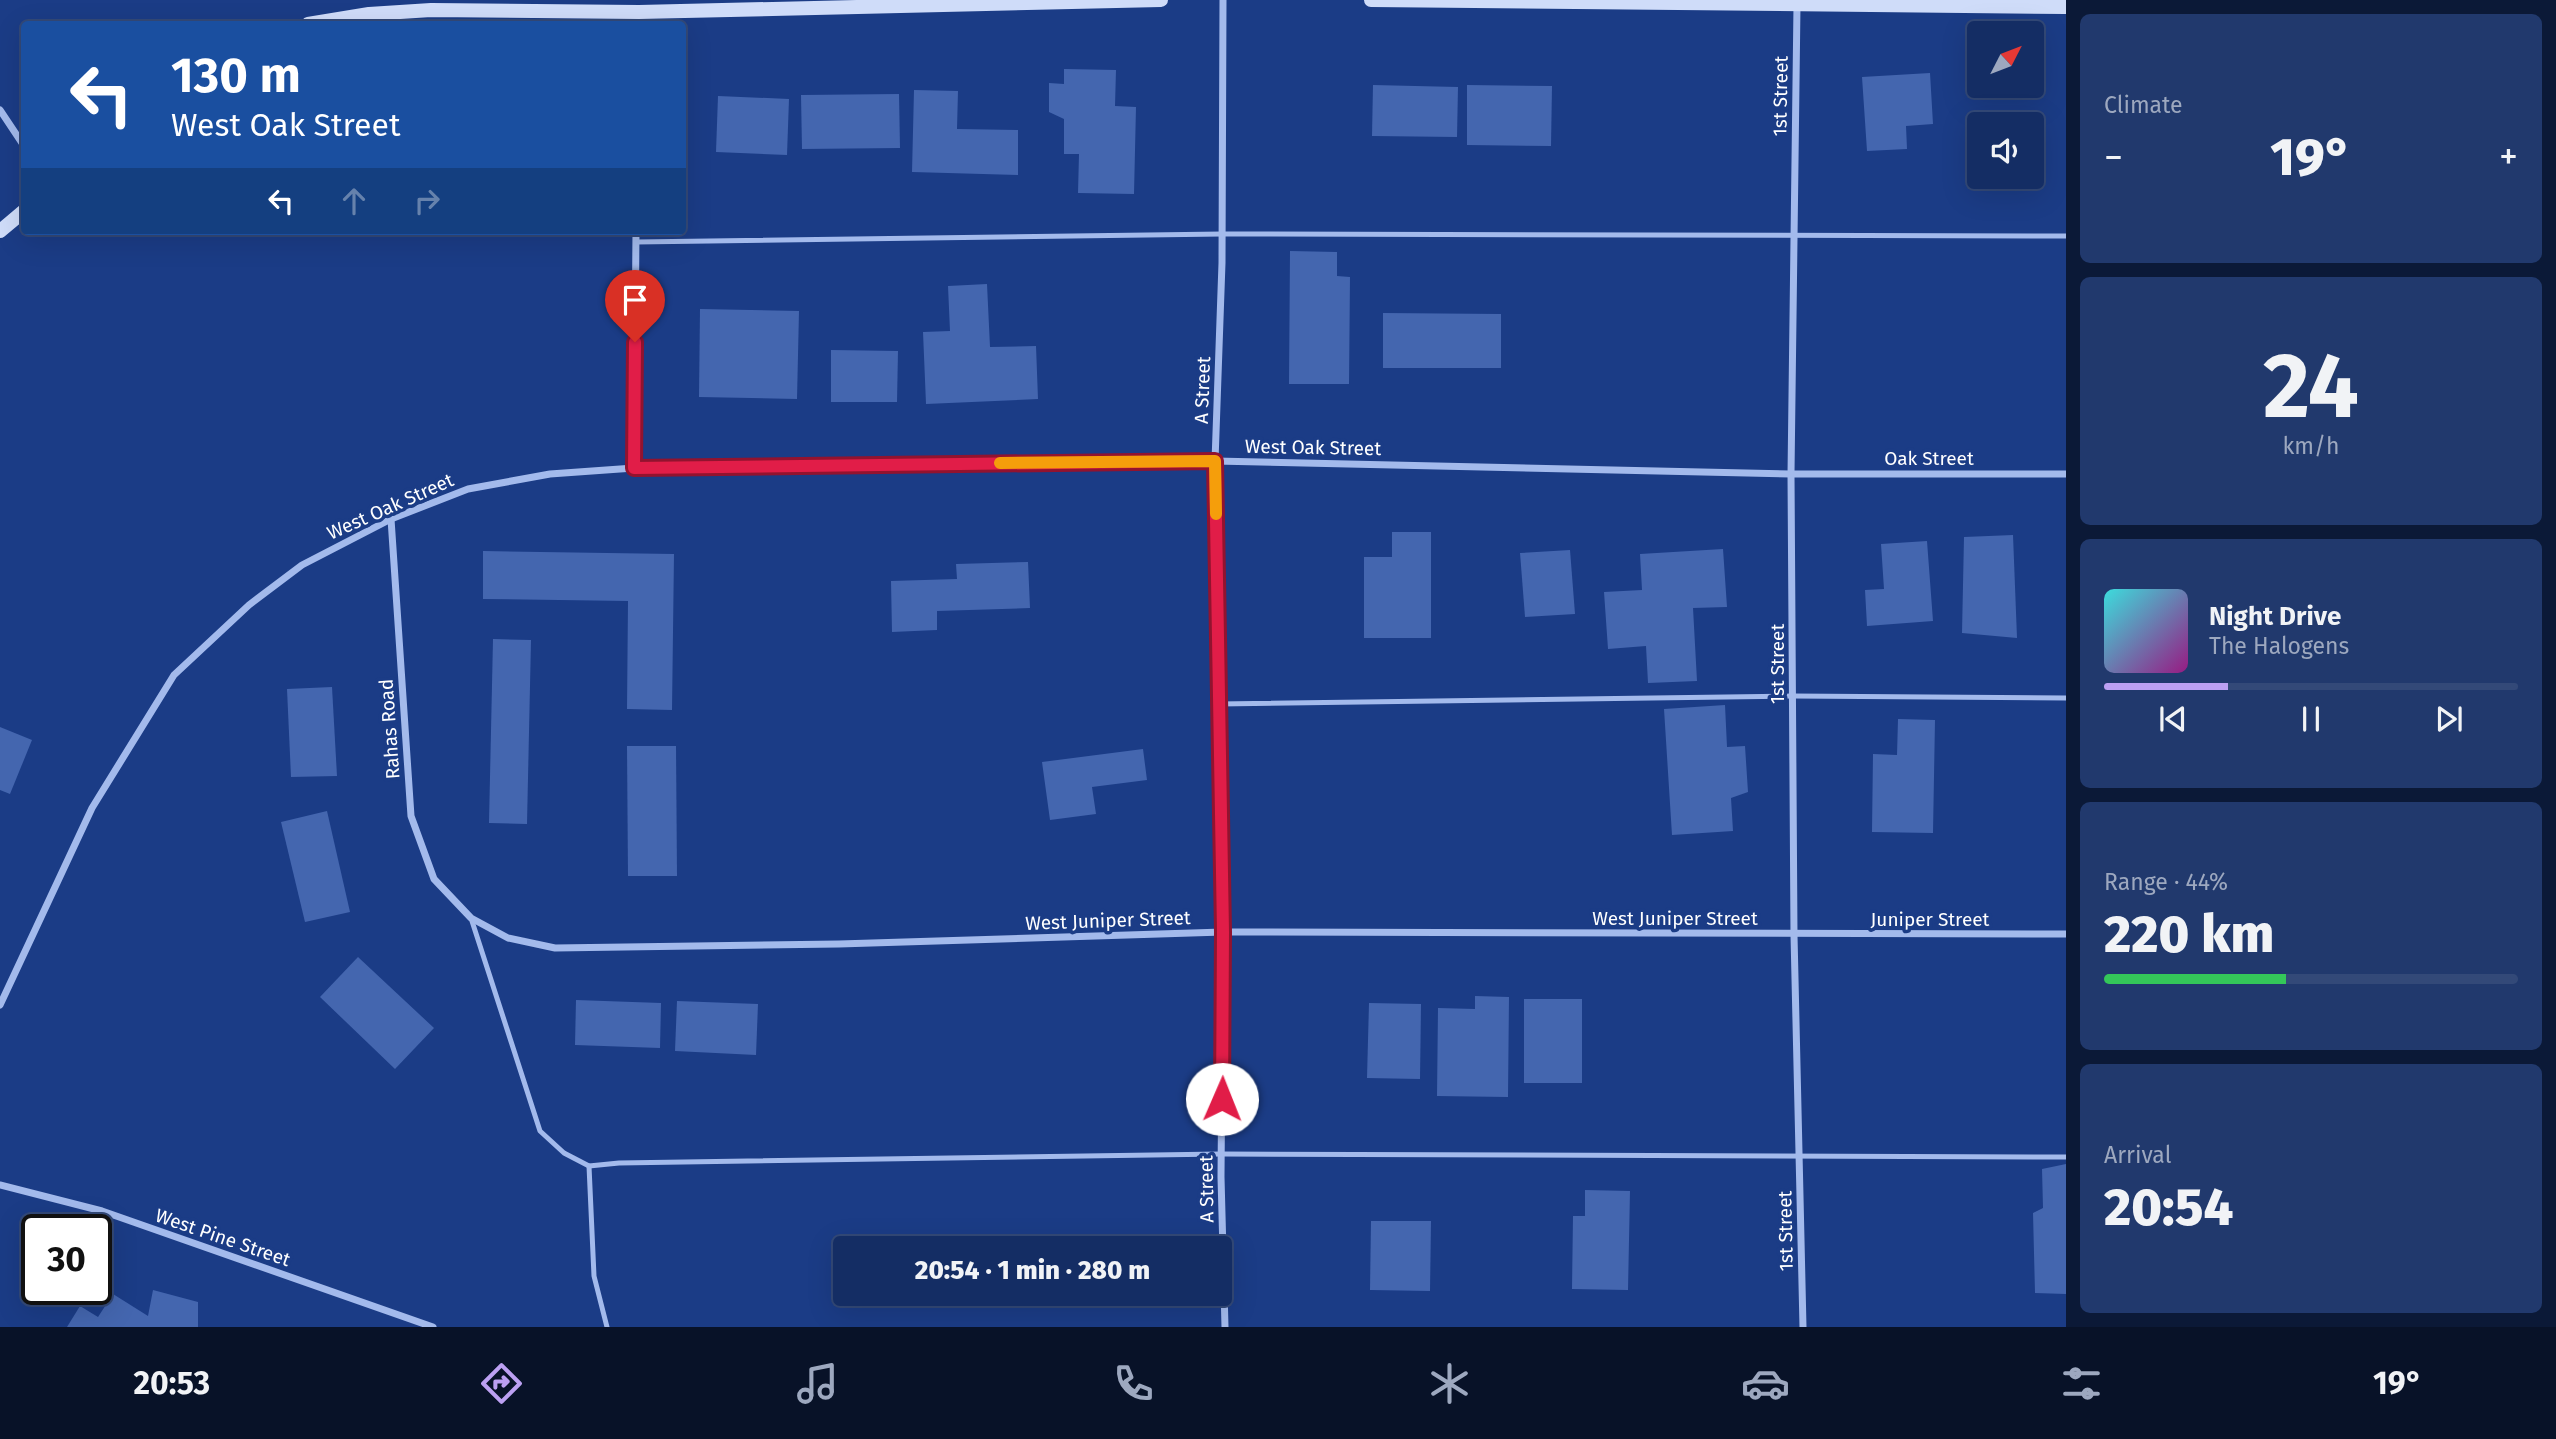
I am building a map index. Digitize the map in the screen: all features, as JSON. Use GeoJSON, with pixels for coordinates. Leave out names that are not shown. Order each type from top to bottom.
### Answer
{"type":"FeatureCollection","features":[{"type":"Feature","properties":{"kind":"street"},"geometry":{"type":"LineString","coordinates":[[326,21],[369,14],[431,10],[639,18],[1161,0]]}},
{"type":"Feature","properties":{"kind":"street","name":"A Street"},"geometry":{"type":"LineString","coordinates":[[1223,0],[1222,234],[1215,461],[1223,932],[1221,1154],[1225,1327]]}},
{"type":"Feature","properties":{"kind":"street"},"geometry":{"type":"LineString","coordinates":[[1371,0],[1797,2],[2066,8]]}},
{"type":"Feature","properties":{"kind":"street","name":"1st Street"},"geometry":{"type":"LineString","coordinates":[[1797,2],[1791,474],[1794,935],[1803,1327]]}},
{"type":"Feature","properties":{"kind":"street"},"geometry":{"type":"LineString","coordinates":[[0,110],[21,142]]}},
{"type":"Feature","properties":{"kind":"street"},"geometry":{"type":"LineString","coordinates":[[0,232],[21,214]]}},
{"type":"Feature","properties":{"kind":"street"},"geometry":{"type":"LineString","coordinates":[[634,468],[636,235]]}},
{"type":"Feature","properties":{"kind":"street","name":"West Oak Street"},"geometry":{"type":"LineString","coordinates":[[0,1005],[92,808],[174,675],[249,605],[302,565],[391,519],[468,489],[550,474],[634,468],[1215,461],[1791,474]]}},
{"type":"Feature","properties":{"kind":"street","name":"Oak Street"},"geometry":{"type":"LineString","coordinates":[[1791,474],[2066,474]]}},
{"type":"Feature","properties":{"kind":"street","name":"Rahas Road"},"geometry":{"type":"LineString","coordinates":[[391,519],[411,816],[435,879],[471,918]]}},
{"type":"Feature","properties":{"kind":"street","name":"West Juniper Street"},"geometry":{"type":"LineString","coordinates":[[471,918],[508,938],[555,948],[825,944],[1223,932],[1794,935]]}},
{"type":"Feature","properties":{"kind":"street","name":"Juniper Street"},"geometry":{"type":"LineString","coordinates":[[1794,935],[2066,934]]}},
{"type":"Feature","properties":{"kind":"street","name":"West Pine Street"},"geometry":{"type":"LineString","coordinates":[[0,1185],[102,1211],[433,1327]]}},
{"type":"Feature","properties":{"kind":"lane"},"geometry":{"type":"LineString","coordinates":[[636,242],[1222,234],[2066,236]]}},
{"type":"Feature","properties":{"kind":"lane"},"geometry":{"type":"LineString","coordinates":[[1219,704],[1793,696],[2066,698]]}},
{"type":"Feature","properties":{"kind":"lane"},"geometry":{"type":"LineString","coordinates":[[471,918],[540,1131],[564,1153],[589,1166],[619,1163],[1221,1154],[2066,1157]]}},
{"type":"Feature","properties":{"kind":"lane"},"geometry":{"type":"LineString","coordinates":[[589,1166],[594,1276],[607,1327]]}},
{"type":"Feature","properties":{"kind":"building"},"geometry":{"type":"Polygon","coordinates":[[[1064,69],[1116,70],[1115,106],[1136,107],[1134,194],[1078,193],[1079,154],[1064,154],[1064,119],[1049,112],[1049,83],[1064,84],[1064,69]]]}},
{"type":"Feature","properties":{"kind":"building"},"geometry":{"type":"Polygon","coordinates":[[[1930,73],[1933,124],[1906,126],[1907,149],[1867,151],[1862,77],[1930,73]]]}},
{"type":"Feature","properties":{"kind":"building"},"geometry":{"type":"Polygon","coordinates":[[[1373,85],[1458,87],[1457,137],[1372,136],[1373,85]]]}},
{"type":"Feature","properties":{"kind":"building"},"geometry":{"type":"Polygon","coordinates":[[[1467,85],[1552,86],[1551,146],[1467,145],[1467,85]]]}},
{"type":"Feature","properties":{"kind":"building"},"geometry":{"type":"Polygon","coordinates":[[[914,90],[958,91],[957,129],[1018,130],[1018,175],[912,172],[914,90]]]}},
{"type":"Feature","properties":{"kind":"building"},"geometry":{"type":"Polygon","coordinates":[[[899,94],[900,148],[802,149],[801,95],[899,94]]]}},
{"type":"Feature","properties":{"kind":"building"},"geometry":{"type":"Polygon","coordinates":[[[718,96],[789,99],[787,155],[716,152],[718,96]]]}},
{"type":"Feature","properties":{"kind":"building"},"geometry":{"type":"Polygon","coordinates":[[[1290,251],[1337,252],[1337,276],[1350,277],[1349,384],[1289,384],[1290,251]]]}},
{"type":"Feature","properties":{"kind":"building"},"geometry":{"type":"Polygon","coordinates":[[[987,284],[990,347],[1036,346],[1038,399],[926,404],[923,332],[950,331],[948,286],[987,284]]]}},
{"type":"Feature","properties":{"kind":"building"},"geometry":{"type":"Polygon","coordinates":[[[700,309],[799,311],[797,399],[699,397],[700,309]]]}},
{"type":"Feature","properties":{"kind":"building"},"geometry":{"type":"Polygon","coordinates":[[[1383,313],[1501,314],[1501,368],[1383,368],[1383,313]]]}},
{"type":"Feature","properties":{"kind":"building"},"geometry":{"type":"Polygon","coordinates":[[[831,350],[898,351],[897,402],[831,402],[831,350]]]}},
{"type":"Feature","properties":{"kind":"building"},"geometry":{"type":"Polygon","coordinates":[[[1392,532],[1431,532],[1431,638],[1364,638],[1364,557],[1392,557],[1392,532]]]}},
{"type":"Feature","properties":{"kind":"building"},"geometry":{"type":"Polygon","coordinates":[[[2013,535],[2017,638],[1962,633],[1964,537],[2013,535]]]}},
{"type":"Feature","properties":{"kind":"building"},"geometry":{"type":"Polygon","coordinates":[[[1927,541],[1933,621],[1867,626],[1865,590],[1884,589],[1881,544],[1927,541]]]}},
{"type":"Feature","properties":{"kind":"building"},"geometry":{"type":"Polygon","coordinates":[[[1723,549],[1727,607],[1693,608],[1697,681],[1648,683],[1646,646],[1608,649],[1604,592],[1642,590],[1640,554],[1723,549]]]}},
{"type":"Feature","properties":{"kind":"building"},"geometry":{"type":"Polygon","coordinates":[[[1570,550],[1575,614],[1525,617],[1520,553],[1570,550]]]}},
{"type":"Feature","properties":{"kind":"building"},"geometry":{"type":"Polygon","coordinates":[[[483,551],[674,554],[672,710],[627,709],[628,601],[483,599],[483,551]]]}},
{"type":"Feature","properties":{"kind":"building"},"geometry":{"type":"Polygon","coordinates":[[[1028,562],[1030,608],[937,611],[937,630],[892,632],[891,581],[957,579],[956,564],[1028,562]]]}},
{"type":"Feature","properties":{"kind":"building"},"geometry":{"type":"Polygon","coordinates":[[[493,639],[531,640],[527,824],[489,823],[493,639]]]}},
{"type":"Feature","properties":{"kind":"building"},"geometry":{"type":"Polygon","coordinates":[[[332,687],[337,776],[291,777],[287,689],[332,687]]]}},
{"type":"Feature","properties":{"kind":"building"},"geometry":{"type":"Polygon","coordinates":[[[1725,705],[1727,747],[1745,746],[1748,792],[1731,798],[1733,831],[1672,835],[1664,709],[1725,705]]]}},
{"type":"Feature","properties":{"kind":"building"},"geometry":{"type":"Polygon","coordinates":[[[1898,719],[1935,720],[1933,833],[1872,832],[1873,754],[1897,755],[1898,719]]]}},
{"type":"Feature","properties":{"kind":"building"},"geometry":{"type":"Polygon","coordinates":[[[0,727],[32,740],[10,794],[0,790],[0,727]]]}},
{"type":"Feature","properties":{"kind":"building"},"geometry":{"type":"Polygon","coordinates":[[[627,746],[676,746],[677,876],[628,876],[627,746]]]}},
{"type":"Feature","properties":{"kind":"building"},"geometry":{"type":"Polygon","coordinates":[[[1143,749],[1147,780],[1092,787],[1096,814],[1050,820],[1042,762],[1143,749]]]}},
{"type":"Feature","properties":{"kind":"building"},"geometry":{"type":"Polygon","coordinates":[[[327,811],[350,912],[305,922],[281,822],[327,811]]]}},
{"type":"Feature","properties":{"kind":"building"},"geometry":{"type":"Polygon","coordinates":[[[358,957],[434,1028],[395,1069],[320,997],[358,957]]]}},
{"type":"Feature","properties":{"kind":"building"},"geometry":{"type":"Polygon","coordinates":[[[1475,996],[1509,997],[1508,1097],[1437,1096],[1438,1008],[1475,1009],[1475,996]]]}},
{"type":"Feature","properties":{"kind":"building"},"geometry":{"type":"Polygon","coordinates":[[[1524,999],[1582,999],[1582,1083],[1524,1083],[1524,999]]]}},
{"type":"Feature","properties":{"kind":"building"},"geometry":{"type":"Polygon","coordinates":[[[576,1000],[661,1003],[660,1048],[575,1045],[576,1000]]]}},
{"type":"Feature","properties":{"kind":"building"},"geometry":{"type":"Polygon","coordinates":[[[677,1001],[758,1004],[756,1055],[675,1051],[677,1001]]]}},
{"type":"Feature","properties":{"kind":"building"},"geometry":{"type":"Polygon","coordinates":[[[1369,1003],[1421,1004],[1420,1079],[1367,1078],[1369,1003]]]}},
{"type":"Feature","properties":{"kind":"building"},"geometry":{"type":"Polygon","coordinates":[[[2066,1164],[2066,1294],[2035,1293],[2033,1213],[2043,1208],[2042,1169],[2066,1164]]]}},
{"type":"Feature","properties":{"kind":"building"},"geometry":{"type":"Polygon","coordinates":[[[1585,1190],[1630,1191],[1628,1290],[1572,1289],[1573,1216],[1585,1216],[1585,1190]]]}},
{"type":"Feature","properties":{"kind":"building"},"geometry":{"type":"Polygon","coordinates":[[[1371,1221],[1431,1221],[1430,1291],[1370,1290],[1371,1221]]]}},
{"type":"Feature","properties":{"kind":"building"},"geometry":{"type":"Polygon","coordinates":[[[153,1290],[198,1302],[198,1327],[67,1327],[80,1306],[98,1317],[106,1305],[112,1305],[113,1294],[148,1316],[153,1290]]]}},
{"type":"Feature","properties":{"kind":"slow traffic"},"geometry":{"type":"LineString","coordinates":[[1000,463],[1215,461],[1216,514]]}},
{"type":"Feature","properties":{"kind":"route"},"geometry":{"type":"LineString","coordinates":[[635,342],[634,468],[1215,461],[1223,932],[1222,1099]]}}]}
